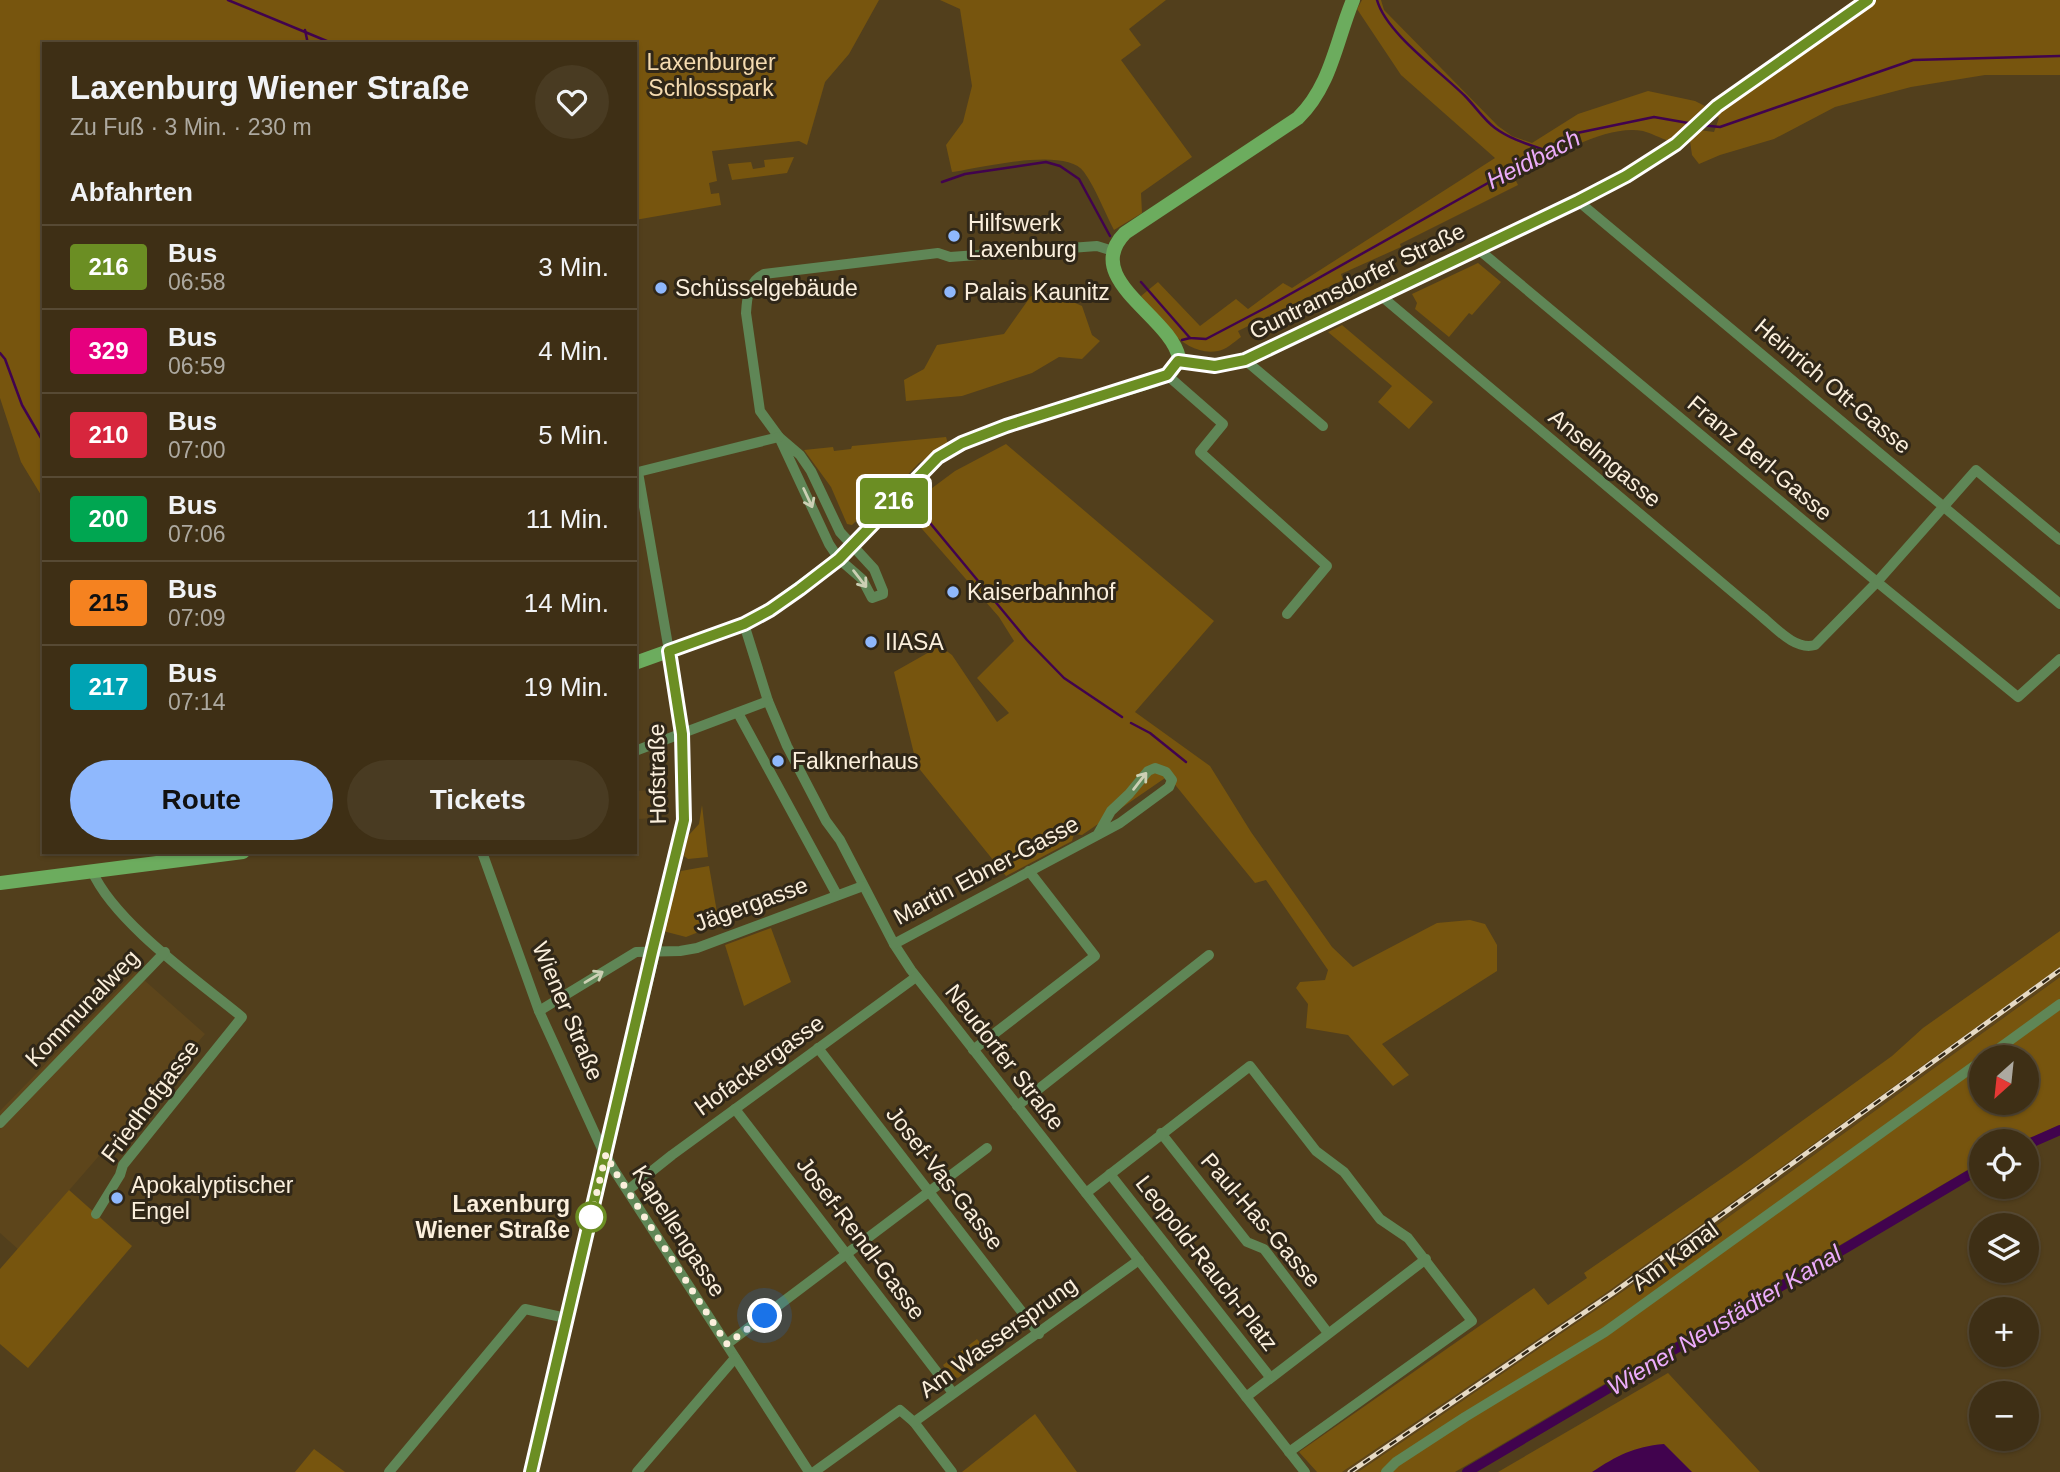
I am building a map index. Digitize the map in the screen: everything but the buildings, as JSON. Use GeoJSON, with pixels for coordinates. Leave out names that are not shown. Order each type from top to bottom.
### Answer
{"type":"FeatureCollection","features":[{"type":"Feature","properties":{"kind":"main road"},"geometry":{"type":"LineString","coordinates":[[637,662],[744,624],[770,610],[839,559],[938,457],[962,443],[1006,426],[1167,375],[1178,361],[1175,345],[1115,273],[1111,260],[1116,242],[1125,233],[1277,133],[1308,108],[1324,84],[1353,0]]}},
{"type":"Feature","properties":{"kind":"main road","name":"Hofstraße"},"geometry":{"type":"LineString","coordinates":[[606,1154],[684,820],[682,734],[669,651]]}},
{"type":"Feature","properties":{"kind":"main road"},"geometry":{"type":"LineString","coordinates":[[0,883],[227,854]]}},
{"type":"Feature","properties":{"kind":"main road"},"geometry":{"type":"LineString","coordinates":[[531,1472],[606,1154]]}},
{"type":"Feature","properties":{"kind":"street","name":"Guntramsdorfer Straße"},"geometry":{"type":"LineString","coordinates":[[1178,361],[1215,366],[1245,360],[1626,176],[1676,144],[1704,116],[1868,0]]}},
{"type":"Feature","properties":{"kind":"street","name":"Heinrich Ott-Gasse"},"geometry":{"type":"LineString","coordinates":[[1578,201],[2060,604]]}},
{"type":"Feature","properties":{"kind":"street"},"geometry":{"type":"LineString","coordinates":[[779,437],[800,455],[811,471],[840,532],[877,574],[883,591],[879,597],[872,598],[862,579],[839,559],[829,544],[779,437],[760,411],[746,313],[746,301],[752,283],[764,274],[938,253],[950,257],[1097,246],[1113,251]]}},
{"type":"Feature","properties":{"kind":"street","name":"Franz Berl-Gasse"},"geometry":{"type":"LineString","coordinates":[[1478,249],[2018,697],[2060,659]]}},
{"type":"Feature","properties":{"kind":"street","name":"Anselmgasse"},"geometry":{"type":"LineString","coordinates":[[1380,295],[1793,642],[1807,647],[1815,645],[1877,582]]}},
{"type":"Feature","properties":{"kind":"street"},"geometry":{"type":"LineString","coordinates":[[1245,360],[1323,426]]}},
{"type":"Feature","properties":{"kind":"street"},"geometry":{"type":"LineString","coordinates":[[1167,375],[1223,424],[1200,452],[1327,566],[1287,614]]}},
{"type":"Feature","properties":{"kind":"street","name":"Hofstraße"},"geometry":{"type":"LineString","coordinates":[[669,651],[638,472],[779,437]]}},
{"type":"Feature","properties":{"kind":"street"},"geometry":{"type":"LineString","coordinates":[[1877,582],[1976,470],[2060,540]]}},
{"type":"Feature","properties":{"kind":"street","name":"Neudorfer Straße"},"geometry":{"type":"LineString","coordinates":[[744,624],[768,701],[787,746],[894,944],[973,1050],[1306,1472]]}},
{"type":"Feature","properties":{"kind":"street"},"geometry":{"type":"LineString","coordinates":[[637,750],[768,701]]}},
{"type":"Feature","properties":{"kind":"street"},"geometry":{"type":"LineString","coordinates":[[738,713],[837,895]]}},
{"type":"Feature","properties":{"kind":"street","name":"Martin Ebner-Gasse"},"geometry":{"type":"LineString","coordinates":[[894,944],[1120,823],[1169,787],[1172,779],[1166,772],[1155,768],[1147,771],[1111,811],[1098,834]]}},
{"type":"Feature","properties":{"kind":"street","name":"Wiener Straße"},"geometry":{"type":"LineString","coordinates":[[483,854],[539,1011],[606,1154]]}},
{"type":"Feature","properties":{"kind":"street"},"geometry":{"type":"LineString","coordinates":[[92,871],[100,890],[128,921],[164,952]]}},
{"type":"Feature","properties":{"kind":"street"},"geometry":{"type":"LineString","coordinates":[[973,1050],[1095,956],[1029,871]]}},
{"type":"Feature","properties":{"kind":"street","name":"Jägergasse"},"geometry":{"type":"LineString","coordinates":[[539,1011],[636,952],[697,948],[863,886]]}},
{"type":"Feature","properties":{"kind":"street","name":"Friedhofgasse"},"geometry":{"type":"LineString","coordinates":[[96,1214],[120,1175],[123,1165],[242,1017],[164,952]]}},
{"type":"Feature","properties":{"kind":"street","name":"Kommunalweg"},"geometry":{"type":"LineString","coordinates":[[0,1123],[164,952]]}},
{"type":"Feature","properties":{"kind":"street"},"geometry":{"type":"LineString","coordinates":[[1017,1106],[1209,956]]}},
{"type":"Feature","properties":{"kind":"street","name":"Hofackergasse"},"geometry":{"type":"LineString","coordinates":[[628,1190],[916,976]]}},
{"type":"Feature","properties":{"kind":"street"},"geometry":{"type":"LineString","coordinates":[[2004,1045],[2060,1004]]}},
{"type":"Feature","properties":{"kind":"street","name":"Josef-Vas-Gasse"},"geometry":{"type":"LineString","coordinates":[[818,1048],[1039,1334]]}},
{"type":"Feature","properties":{"kind":"street"},"geometry":{"type":"LineString","coordinates":[[1086,1193],[1250,1066],[1316,1151],[1344,1172],[1380,1219],[1408,1238],[1426,1259],[1472,1321],[1289,1452]]}},
{"type":"Feature","properties":{"kind":"street","name":"Am Kanal"},"geometry":{"type":"LineString","coordinates":[[1386,1472],[1396,1462],[1465,1417],[1605,1332],[1969,1070]]}},
{"type":"Feature","properties":{"kind":"street","name":"Josef-Rendl-Gasse"},"geometry":{"type":"LineString","coordinates":[[736,1109],[953,1393]]}},
{"type":"Feature","properties":{"kind":"street","name":"Paul-Has-Gasse"},"geometry":{"type":"LineString","coordinates":[[1161,1133],[1247,1242],[1264,1250],[1328,1333]]}},
{"type":"Feature","properties":{"kind":"street"},"geometry":{"type":"LineString","coordinates":[[727,1344],[987,1149]]}},
{"type":"Feature","properties":{"kind":"street","name":"Kapellengasse"},"geometry":{"type":"LineString","coordinates":[[606,1154],[735,1358],[811,1472]]}},
{"type":"Feature","properties":{"kind":"street","name":"Leopold-Rauch-Platz"},"geometry":{"type":"LineString","coordinates":[[1110,1174],[1270,1377]]}},
{"type":"Feature","properties":{"kind":"street"},"geometry":{"type":"LineString","coordinates":[[1246,1397],[1426,1259]]}},
{"type":"Feature","properties":{"kind":"street","name":"Am Wassersprung"},"geometry":{"type":"LineString","coordinates":[[811,1472],[900,1409],[914,1422],[1139,1260]]}},
{"type":"Feature","properties":{"kind":"street"},"geometry":{"type":"LineString","coordinates":[[389,1472],[525,1309],[566,1318]]}},
{"type":"Feature","properties":{"kind":"street"},"geometry":{"type":"LineString","coordinates":[[638,1472],[735,1358]]}},
{"type":"Feature","properties":{"kind":"street"},"geometry":{"type":"LineString","coordinates":[[914,1422],[952,1472]]}},
{"type":"Feature","properties":{"kind":"shaded area"},"geometry":{"type":"Polygon","coordinates":[[[654,790],[656,818],[638,819],[637,791],[654,790]]]}},
{"type":"Feature","properties":{"kind":"shaded area"},"geometry":{"type":"Polygon","coordinates":[[[2060,967],[2060,977],[1669,1260],[1358,1472],[1342,1472],[1603,1295],[2060,967]]]}},
{"type":"Feature","properties":{"kind":"shaded area"},"geometry":{"type":"Polygon","coordinates":[[[135,972],[205,1034],[18,1249],[0,1233],[0,1111],[135,972]]]}},
{"type":"Feature","properties":{"kind":"shaded area"},"geometry":{"type":"Polygon","coordinates":[[[1664,1444],[1692,1472],[1592,1472],[1626,1453],[1664,1444]]]}},
{"type":"Feature","properties":{"kind":"green space","name":"Laxenburger Schlosspark"},"geometry":{"type":"Polygon","coordinates":[[[0,0],[879,0],[849,54],[825,82],[807,145],[799,141],[712,151],[717,181],[709,183],[711,194],[719,193],[721,205],[637,220],[637,42],[42,42],[42,497],[21,462],[0,398],[0,0]]]}},
{"type":"Feature","properties":{"kind":"green space"},"geometry":{"type":"Polygon","coordinates":[[[940,0],[1166,0],[1129,29],[1141,45],[1121,60],[1192,157],[1141,193],[1142,213],[1114,230],[1084,172],[1074,164],[1060,160],[1022,161],[952,172],[946,145],[963,122],[972,86],[960,9],[940,0]]]}},
{"type":"Feature","properties":{"kind":"green space"},"geometry":{"type":"Polygon","coordinates":[[[1362,0],[1381,0],[1384,10],[1498,126],[1512,136],[1532,143],[1578,114],[1648,91],[1695,101],[1705,106],[1669,141],[1643,131],[1627,130],[1577,145],[1514,177],[1518,185],[1400,244],[1401,247],[1341,274],[1343,280],[1238,331],[1241,337],[1224,349],[1205,351],[1194,348],[1174,334],[1141,296],[1158,282],[1200,326],[1236,299],[1248,309],[1283,283],[1292,288],[1495,158],[1401,75],[1357,9],[1362,0]]]}},
{"type":"Feature","properties":{"kind":"green space"},"geometry":{"type":"Polygon","coordinates":[[[1854,0],[2060,0],[2060,75],[1985,75],[1911,87],[1835,107],[1774,139],[1699,164],[1692,155],[1690,141],[1699,130],[1714,132],[1719,118],[1705,106],[1854,0]]]}},
{"type":"Feature","properties":{"kind":"green space"},"geometry":{"type":"Polygon","coordinates":[[[794,157],[787,173],[732,180],[728,164],[751,162],[753,169],[765,167],[764,160],[794,157]]]}},
{"type":"Feature","properties":{"kind":"green space"},"geometry":{"type":"Polygon","coordinates":[[[1478,263],[1501,282],[1449,337],[1415,309],[1417,303],[1412,294],[1478,263]]]}},
{"type":"Feature","properties":{"kind":"green space"},"geometry":{"type":"Polygon","coordinates":[[[1055,294],[1082,306],[1092,335],[1100,341],[1082,359],[1059,357],[1032,373],[962,396],[906,401],[904,380],[924,369],[937,345],[1004,334],[1031,296],[1055,294]]]}},
{"type":"Feature","properties":{"kind":"green space"},"geometry":{"type":"Polygon","coordinates":[[[1342,325],[1433,402],[1409,429],[1378,402],[1392,386],[1328,332],[1342,325]]]}},
{"type":"Feature","properties":{"kind":"green space"},"geometry":{"type":"Polygon","coordinates":[[[946,437],[948,444],[919,463],[891,492],[884,495],[852,525],[847,524],[831,487],[804,450],[833,447],[834,451],[851,449],[852,446],[946,437]]]}},
{"type":"Feature","properties":{"kind":"green space"},"geometry":{"type":"Polygon","coordinates":[[[1006,444],[1214,621],[1135,712],[1210,766],[1251,832],[1332,947],[1353,967],[1437,923],[1470,920],[1485,924],[1497,945],[1497,971],[1382,1044],[1409,1075],[1393,1086],[1348,1035],[1306,1028],[1308,1004],[1296,988],[1300,982],[1325,980],[1328,970],[1266,880],[1255,883],[1168,776],[1082,835],[1074,834],[1072,841],[1006,876],[917,766],[894,672],[940,646],[952,655],[997,722],[1009,713],[977,678],[1014,641],[999,617],[909,514],[916,500],[955,471],[1006,444]]]}},
{"type":"Feature","properties":{"kind":"green space"},"geometry":{"type":"Polygon","coordinates":[[[702,805],[708,857],[688,859],[684,856],[688,836],[699,824],[702,805]]]}},
{"type":"Feature","properties":{"kind":"green space"},"geometry":{"type":"Polygon","coordinates":[[[709,866],[719,924],[686,937],[663,931],[681,871],[709,866]]]}},
{"type":"Feature","properties":{"kind":"green space"},"geometry":{"type":"Polygon","coordinates":[[[771,928],[791,982],[744,1006],[725,945],[771,928]]]}},
{"type":"Feature","properties":{"kind":"green space"},"geometry":{"type":"Polygon","coordinates":[[[2060,931],[2060,967],[1603,1295],[1342,1472],[1317,1472],[1299,1452],[1534,1288],[1548,1305],[1587,1278],[1584,1273],[1737,1168],[1892,1056],[1923,1028],[2060,931]]]}},
{"type":"Feature","properties":{"kind":"green space"},"geometry":{"type":"Polygon","coordinates":[[[2060,977],[2060,1125],[2039,1134],[2039,1129],[1969,1129],[1969,1169],[1455,1472],[1358,1472],[1669,1260],[2060,977]]]}},
{"type":"Feature","properties":{"kind":"green space"},"geometry":{"type":"Polygon","coordinates":[[[69,1190],[132,1246],[28,1368],[0,1344],[0,1269],[69,1190]]]}},
{"type":"Feature","properties":{"kind":"green space"},"geometry":{"type":"Polygon","coordinates":[[[977,1339],[989,1354],[958,1378],[950,1375],[943,1365],[977,1339]]]}},
{"type":"Feature","properties":{"kind":"green space"},"geometry":{"type":"Polygon","coordinates":[[[1668,1373],[1760,1472],[1498,1472],[1668,1373]]]}},
{"type":"Feature","properties":{"kind":"green space"},"geometry":{"type":"Polygon","coordinates":[[[1035,1414],[1077,1472],[962,1472],[1035,1414]]]}},
{"type":"Feature","properties":{"kind":"green space"},"geometry":{"type":"Polygon","coordinates":[[[314,1449],[345,1472],[295,1472],[314,1449]]]}},
{"type":"Feature","properties":{"kind":"waterway","name":"Heidbach"},"geometry":{"type":"LineString","coordinates":[[228,0],[329,42]]}},
{"type":"Feature","properties":{"kind":"waterway"},"geometry":{"type":"LineString","coordinates":[[1377,0],[1382,13],[1402,38],[1465,96],[1491,125],[1513,138],[1545,150]]}},
{"type":"Feature","properties":{"kind":"waterway"},"geometry":{"type":"LineString","coordinates":[[305,30],[308,42]]}},
{"type":"Feature","properties":{"kind":"waterway","name":"Heidbach"},"geometry":{"type":"LineString","coordinates":[[1700,125],[1720,127],[1913,60],[2060,56]]}},
{"type":"Feature","properties":{"kind":"waterway","name":"Heidbach"},"geometry":{"type":"LineString","coordinates":[[1141,282],[1190,338],[1206,339],[1577,133],[1654,117],[1694,124]]}},
{"type":"Feature","properties":{"kind":"waterway","name":"Heidbach"},"geometry":{"type":"LineString","coordinates":[[942,182],[965,174],[1046,162],[1060,166],[1079,179],[1110,236]]}},
{"type":"Feature","properties":{"kind":"waterway","name":"Heidbach"},"geometry":{"type":"LineString","coordinates":[[1182,340],[1190,338]]}},
{"type":"Feature","properties":{"kind":"waterway"},"geometry":{"type":"LineString","coordinates":[[0,353],[5,359],[22,405],[42,440]]}},
{"type":"Feature","properties":{"kind":"waterway"},"geometry":{"type":"LineString","coordinates":[[916,506],[1027,640],[1064,678],[1122,717]]}},
{"type":"Feature","properties":{"kind":"waterway"},"geometry":{"type":"LineString","coordinates":[[1131,723],[1150,733],[1186,762]]}},
{"type":"Feature","properties":{"kind":"waterway","name":"Wiener Neustädter Kanal"},"geometry":{"type":"LineString","coordinates":[[2039,1139],[2060,1130]]}},
{"type":"Feature","properties":{"kind":"waterway","name":"Wiener Neustädter Kanal"},"geometry":{"type":"LineString","coordinates":[[1467,1472],[1969,1175]]}},
{"type":"Feature","properties":{"kind":"railway"},"geometry":{"type":"LineString","coordinates":[[1350,1472],[1613,1293],[2060,970]]}},
{"type":"Feature","properties":{"kind":"bus line","name":"216"},"geometry":{"type":"LineString","coordinates":[[531,1472],[652,952],[679,850],[684,820],[685,775],[682,734],[669,651],[744,624],[800,589],[839,559],[938,457],[962,443],[1006,426],[1155,380],[1167,375],[1178,361],[1215,366],[1245,360],[1578,201],[1626,176],[1676,144],[1717,106],[1868,0]]}},
{"type":"Feature","properties":{"kind":"place","name":"Hilfswerk Laxenburg"},"geometry":{"type":"Point","coordinates":[954,236]}},
{"type":"Feature","properties":{"kind":"place","name":"Schüsselgebäude"},"geometry":{"type":"Point","coordinates":[661,288]}},
{"type":"Feature","properties":{"kind":"place","name":"Palais Kaunitz"},"geometry":{"type":"Point","coordinates":[950,292]}},
{"type":"Feature","properties":{"kind":"place","name":"Kaiserbahnhof"},"geometry":{"type":"Point","coordinates":[953,592]}},
{"type":"Feature","properties":{"kind":"place","name":"IIASA"},"geometry":{"type":"Point","coordinates":[871,642]}},
{"type":"Feature","properties":{"kind":"place","name":"Falknerhaus"},"geometry":{"type":"Point","coordinates":[778,761]}},
{"type":"Feature","properties":{"kind":"place","name":"Apokalyptischer Engel"},"geometry":{"type":"Point","coordinates":[117,1198]}},
{"type":"Feature","properties":{"kind":"place","name":"Laxenburg Wiener Straße"},"geometry":{"type":"Point","coordinates":[591,1217]}},
{"type":"Feature","properties":{"kind":"route"},"geometry":{"type":"LineString","coordinates":[[591,1217],[606,1154],[727,1344],[765,1316]]}}]}
